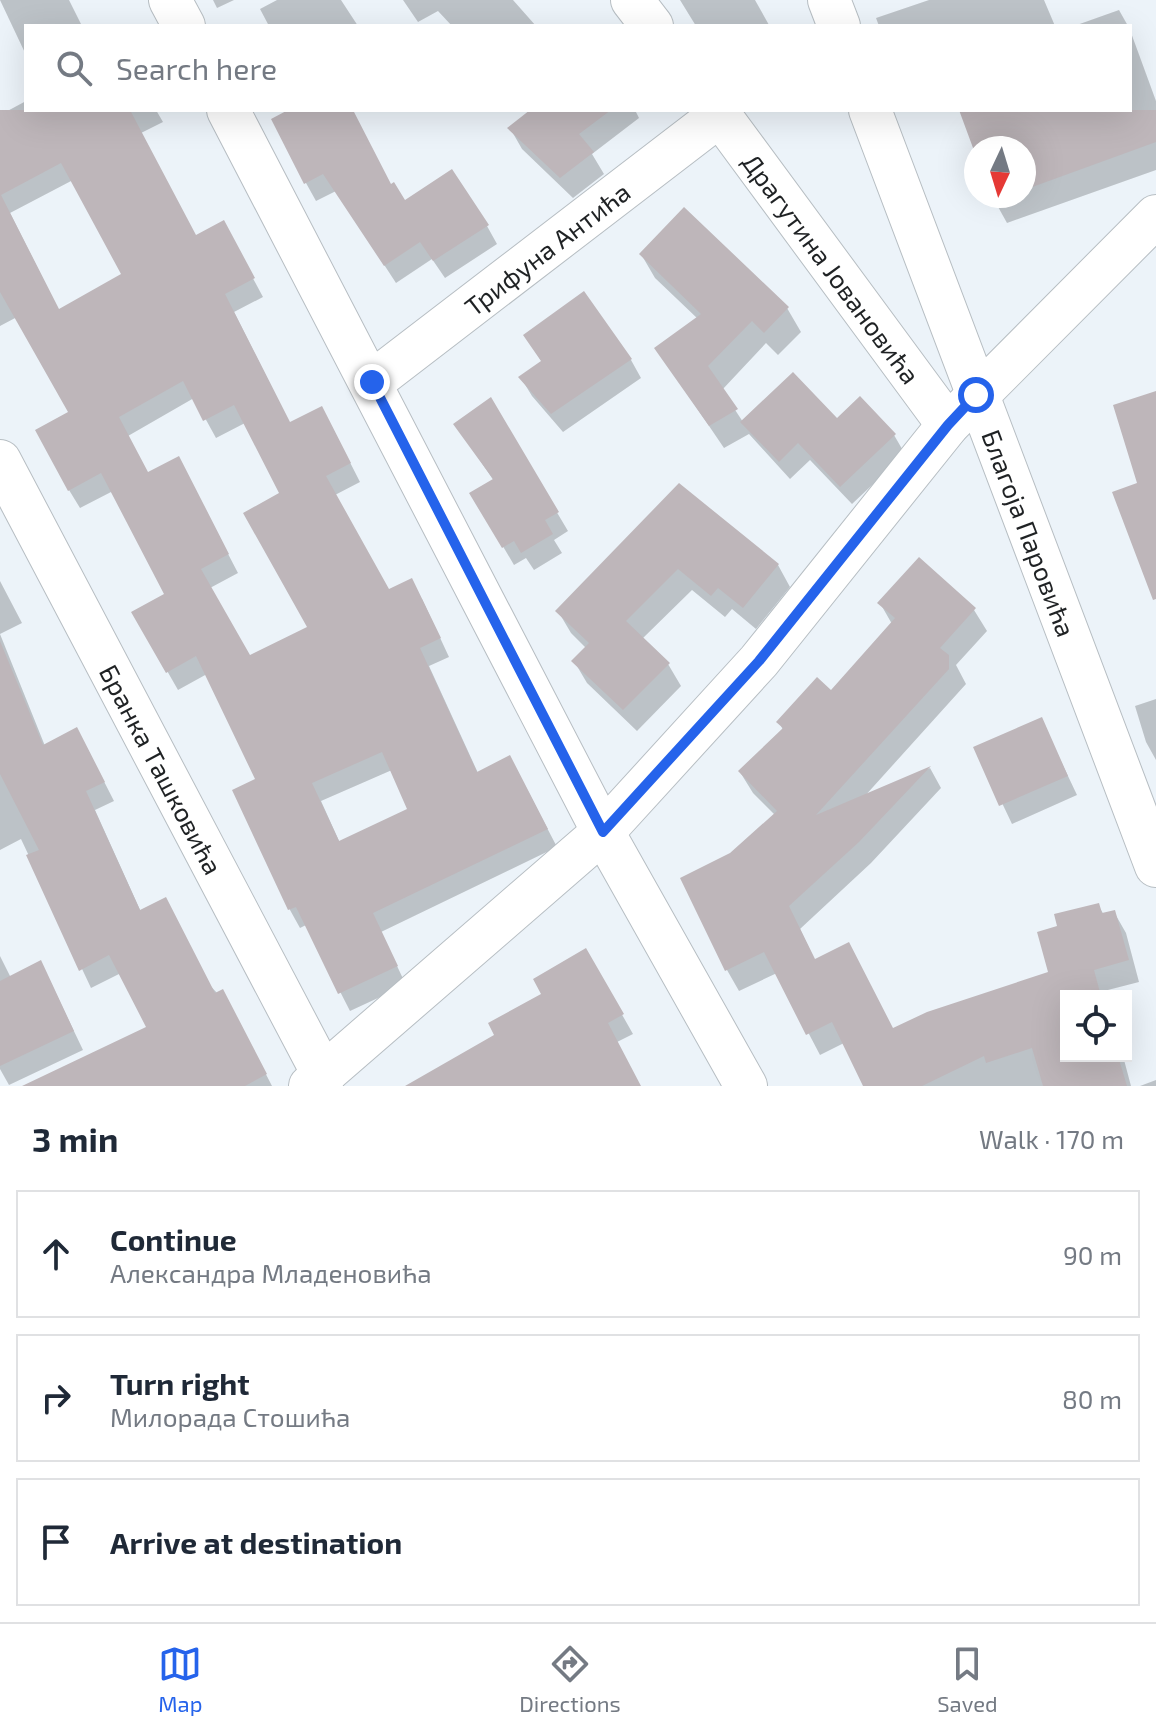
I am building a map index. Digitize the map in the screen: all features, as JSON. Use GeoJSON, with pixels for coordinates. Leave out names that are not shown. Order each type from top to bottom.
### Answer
{"type":"FeatureCollection","features":[{"type":"Feature","properties":{"kind":"street"},"geometry":{"type":"LineString","coordinates":[[170,0],[183,24]]}},
{"type":"Feature","properties":{"kind":"street"},"geometry":{"type":"LineString","coordinates":[[632,0],[650,24]]}},
{"type":"Feature","properties":{"kind":"street"},"geometry":{"type":"LineString","coordinates":[[829,0],[838,24]]}},
{"type":"Feature","properties":{"kind":"street"},"geometry":{"type":"LineString","coordinates":[[229,112],[372,382],[603,832],[746,1086]]}},
{"type":"Feature","properties":{"kind":"street","name":"Благоја Паровића"},"geometry":{"type":"LineString","coordinates":[[871,112],[962,410],[1156,866]]}},
{"type":"Feature","properties":{"kind":"street","name":"Трифуна Антића"},"geometry":{"type":"LineString","coordinates":[[372,382],[718,113]]}},
{"type":"Feature","properties":{"kind":"street","name":"Драгутина Јовановића"},"geometry":{"type":"LineString","coordinates":[[718,113],[962,410]]}},
{"type":"Feature","properties":{"kind":"street"},"geometry":{"type":"LineString","coordinates":[[317,1081],[603,832],[759,661],[962,410],[1156,216]]}},
{"type":"Feature","properties":{"kind":"street","name":"Бранка Ташковића"},"geometry":{"type":"LineString","coordinates":[[0,461],[317,1081]]}},
{"type":"Feature","properties":{"kind":"building"},"geometry":{"type":"Polygon","coordinates":[[[0,110],[131,112],[196,235],[224,220],[255,278],[225,294],[290,422],[322,406],[351,463],[326,476],[389,589],[412,578],[441,638],[420,648],[477,772],[510,755],[548,829],[373,913],[398,966],[338,994],[296,907],[288,910],[232,790],[255,779],[196,656],[166,673],[131,612],[164,594],[101,473],[68,491],[35,430],[68,412],[0,292],[0,110]],[[61,163],[1,195],[59,309],[121,274],[61,163]],[[183,381],[119,417],[148,472],[179,456],[229,554],[201,569],[250,655],[307,627],[243,513],[279,493],[234,405],[203,421],[183,381]],[[382,752],[312,783],[339,841],[407,809],[382,752]]]}},
{"type":"Feature","properties":{"kind":"building"},"geometry":{"type":"Polygon","coordinates":[[[1156,110],[1156,142],[1036,186],[1036,136],[969,136],[960,112],[1156,110]]]}},
{"type":"Feature","properties":{"kind":"building"},"geometry":{"type":"Polygon","coordinates":[[[284,112],[354,112],[391,184],[394,182],[405,200],[452,169],[489,225],[433,261],[420,242],[384,266],[323,174],[304,184],[271,119],[284,112]]]}},
{"type":"Feature","properties":{"kind":"building"},"geometry":{"type":"Polygon","coordinates":[[[527,112],[608,112],[579,134],[594,152],[560,178],[507,128],[527,112]]]}},
{"type":"Feature","properties":{"kind":"building"},"geometry":{"type":"Polygon","coordinates":[[[684,207],[789,307],[764,333],[752,321],[708,366],[738,409],[709,426],[654,348],[701,314],[639,254],[684,207]]]}},
{"type":"Feature","properties":{"kind":"building"},"geometry":{"type":"Polygon","coordinates":[[[584,291],[632,359],[551,414],[518,377],[541,361],[523,335],[584,291]]]}},
{"type":"Feature","properties":{"kind":"building"},"geometry":{"type":"Polygon","coordinates":[[[793,372],[837,418],[860,396],[896,434],[840,487],[798,443],[779,462],[740,422],[793,372]]]}},
{"type":"Feature","properties":{"kind":"building"},"geometry":{"type":"Polygon","coordinates":[[[1156,391],[1156,599],[1153,600],[1112,492],[1137,483],[1113,405],[1156,391]]]}},
{"type":"Feature","properties":{"kind":"building"},"geometry":{"type":"Polygon","coordinates":[[[491,397],[559,512],[545,520],[553,534],[521,553],[514,541],[502,548],[469,493],[493,479],[453,424],[491,397]]]}},
{"type":"Feature","properties":{"kind":"building"},"geometry":{"type":"Polygon","coordinates":[[[679,483],[779,564],[743,608],[718,588],[711,596],[678,569],[626,621],[670,663],[623,710],[571,661],[589,643],[555,611],[679,483]]]}},
{"type":"Feature","properties":{"kind":"building"},"geometry":{"type":"Polygon","coordinates":[[[919,557],[976,608],[940,648],[949,655],[949,669],[816,815],[931,766],[859,842],[789,906],[815,959],[849,942],[893,1028],[927,1012],[1048,972],[1037,932],[1057,926],[1054,914],[1099,903],[1102,913],[1115,910],[1129,960],[1094,970],[1099,990],[1060,990],[1060,1062],[1120,1062],[1127,1086],[1043,1086],[1032,1048],[986,1063],[984,1056],[922,1086],[863,1086],[832,1022],[806,1035],[764,952],[725,971],[680,878],[730,853],[777,811],[738,771],[783,728],[776,722],[817,677],[831,690],[895,618],[877,603],[919,557]]]}},
{"type":"Feature","properties":{"kind":"building"},"geometry":{"type":"Polygon","coordinates":[[[0,641],[43,745],[77,727],[105,782],[86,791],[140,910],[166,897],[215,993],[223,989],[267,1074],[245,1086],[22,1086],[146,1027],[109,955],[79,971],[26,855],[39,850],[0,774],[0,641]]]}},
{"type":"Feature","properties":{"kind":"building"},"geometry":{"type":"Polygon","coordinates":[[[1042,717],[1068,776],[999,806],[973,747],[1042,717]]]}},
{"type":"Feature","properties":{"kind":"building"},"geometry":{"type":"Polygon","coordinates":[[[586,948],[624,1014],[608,1023],[641,1086],[405,1086],[494,1035],[488,1023],[541,994],[533,979],[586,948]]]}},
{"type":"Feature","properties":{"kind":"building"},"geometry":{"type":"Polygon","coordinates":[[[41,960],[74,1031],[0,1066],[0,981],[41,960]]]}},
{"type":"Feature","properties":{"kind":"route"},"geometry":{"type":"LineString","coordinates":[[372,382],[603,832],[759,661],[948,425],[976,395]]}}]}
